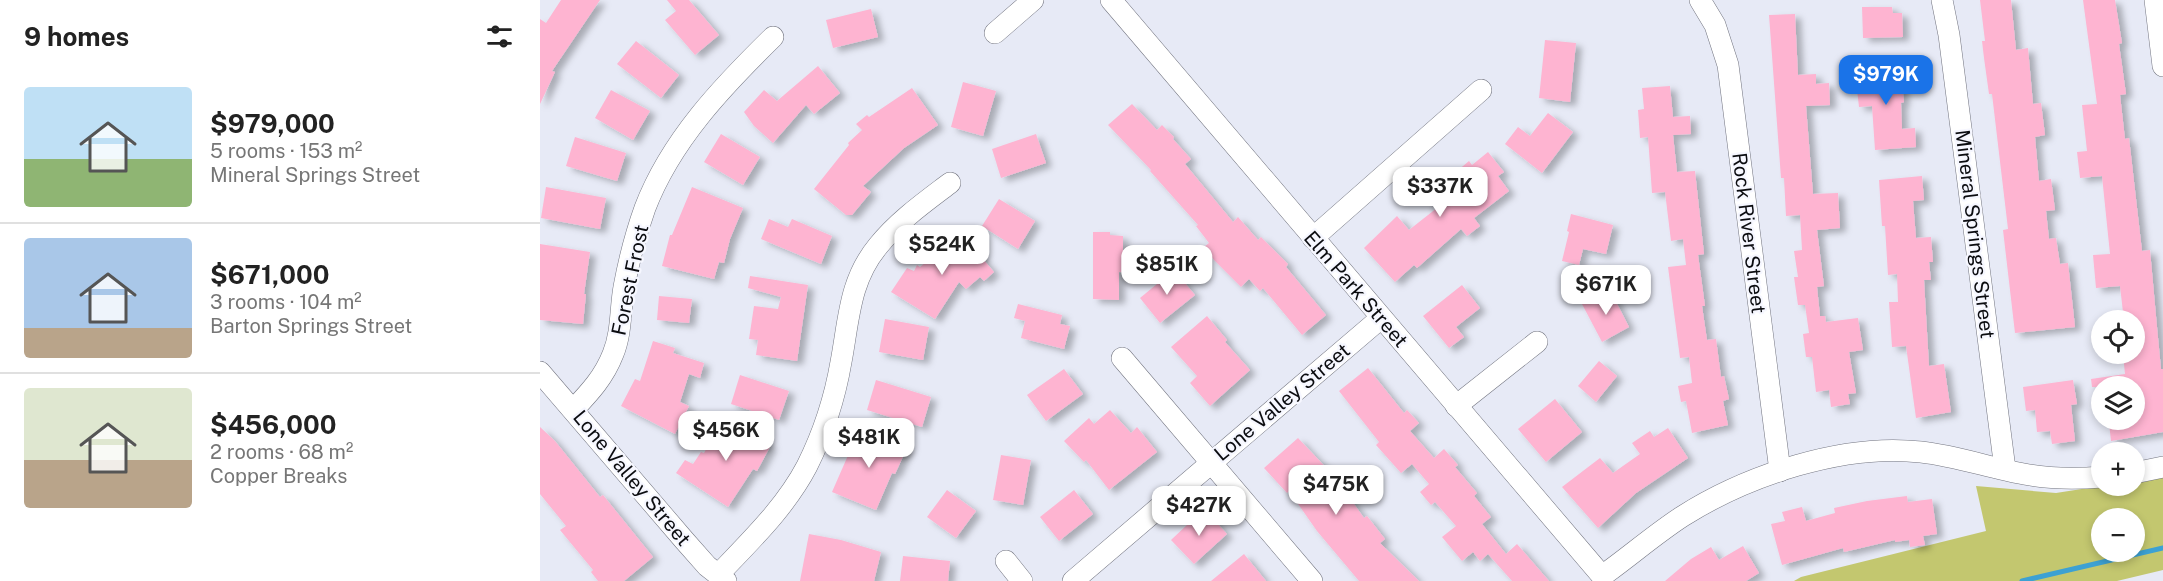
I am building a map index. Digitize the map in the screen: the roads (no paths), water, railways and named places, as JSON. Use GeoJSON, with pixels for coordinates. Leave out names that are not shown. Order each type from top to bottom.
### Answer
{"type":"FeatureCollection","features":[{"type":"Feature","properties":{"kind":"street"},"geometry":{"type":"LineString","coordinates":[[995,33],[1033,0]]}},
{"type":"Feature","properties":{"kind":"street","name":"Elm Park Street"},"geometry":{"type":"LineString","coordinates":[[1111,0],[1602,576],[1683,516],[1726,493],[1780,471]]}},
{"type":"Feature","properties":{"kind":"street","name":"Rock River Street"},"geometry":{"type":"LineString","coordinates":[[1700,0],[1716,25],[1728,65],[1780,471]]}},
{"type":"Feature","properties":{"kind":"street","name":"Mineral Springs Street"},"geometry":{"type":"LineString","coordinates":[[1942,0],[1949,35],[2005,469]]}},
{"type":"Feature","properties":{"kind":"street"},"geometry":{"type":"LineString","coordinates":[[2155,0],[2163,66]]}},
{"type":"Feature","properties":{"kind":"street","name":"Forest Frost"},"geometry":{"type":"LineString","coordinates":[[574,409],[596,386],[615,352],[632,247],[646,206],[660,177],[683,137],[708,106],[735,74],[773,37]]}},
{"type":"Feature","properties":{"kind":"street"},"geometry":{"type":"LineString","coordinates":[[1313,238],[1481,90]]}},
{"type":"Feature","properties":{"kind":"street"},"geometry":{"type":"LineString","coordinates":[[722,578],[792,491],[808,465],[834,394],[842,361],[848,311],[856,285],[868,261],[878,246],[910,214],[950,183]]}},
{"type":"Feature","properties":{"kind":"street","name":"Lone Valley Street"},"geometry":{"type":"LineString","coordinates":[[1073,581],[1381,318]]}},
{"type":"Feature","properties":{"kind":"street"},"geometry":{"type":"LineString","coordinates":[[1456,406],[1537,342]]}},
{"type":"Feature","properties":{"kind":"street"},"geometry":{"type":"LineString","coordinates":[[1122,358],[1312,581]]}},
{"type":"Feature","properties":{"kind":"street","name":"Lone Valley Street"},"geometry":{"type":"LineString","coordinates":[[540,372],[684,540],[722,578]]}},
{"type":"Feature","properties":{"kind":"street"},"geometry":{"type":"LineString","coordinates":[[1780,471],[1820,459],[1884,450],[1956,457],[2048,477],[2091,477]]}},
{"type":"Feature","properties":{"kind":"street"},"geometry":{"type":"LineString","coordinates":[[2145,471],[2163,467]]}},
{"type":"Feature","properties":{"kind":"street"},"geometry":{"type":"LineString","coordinates":[[1006,561],[1022,581]]}},
{"type":"Feature","properties":{"kind":"waterway"},"geometry":{"type":"LineString","coordinates":[[2022,581],[2163,548]]}}]}
